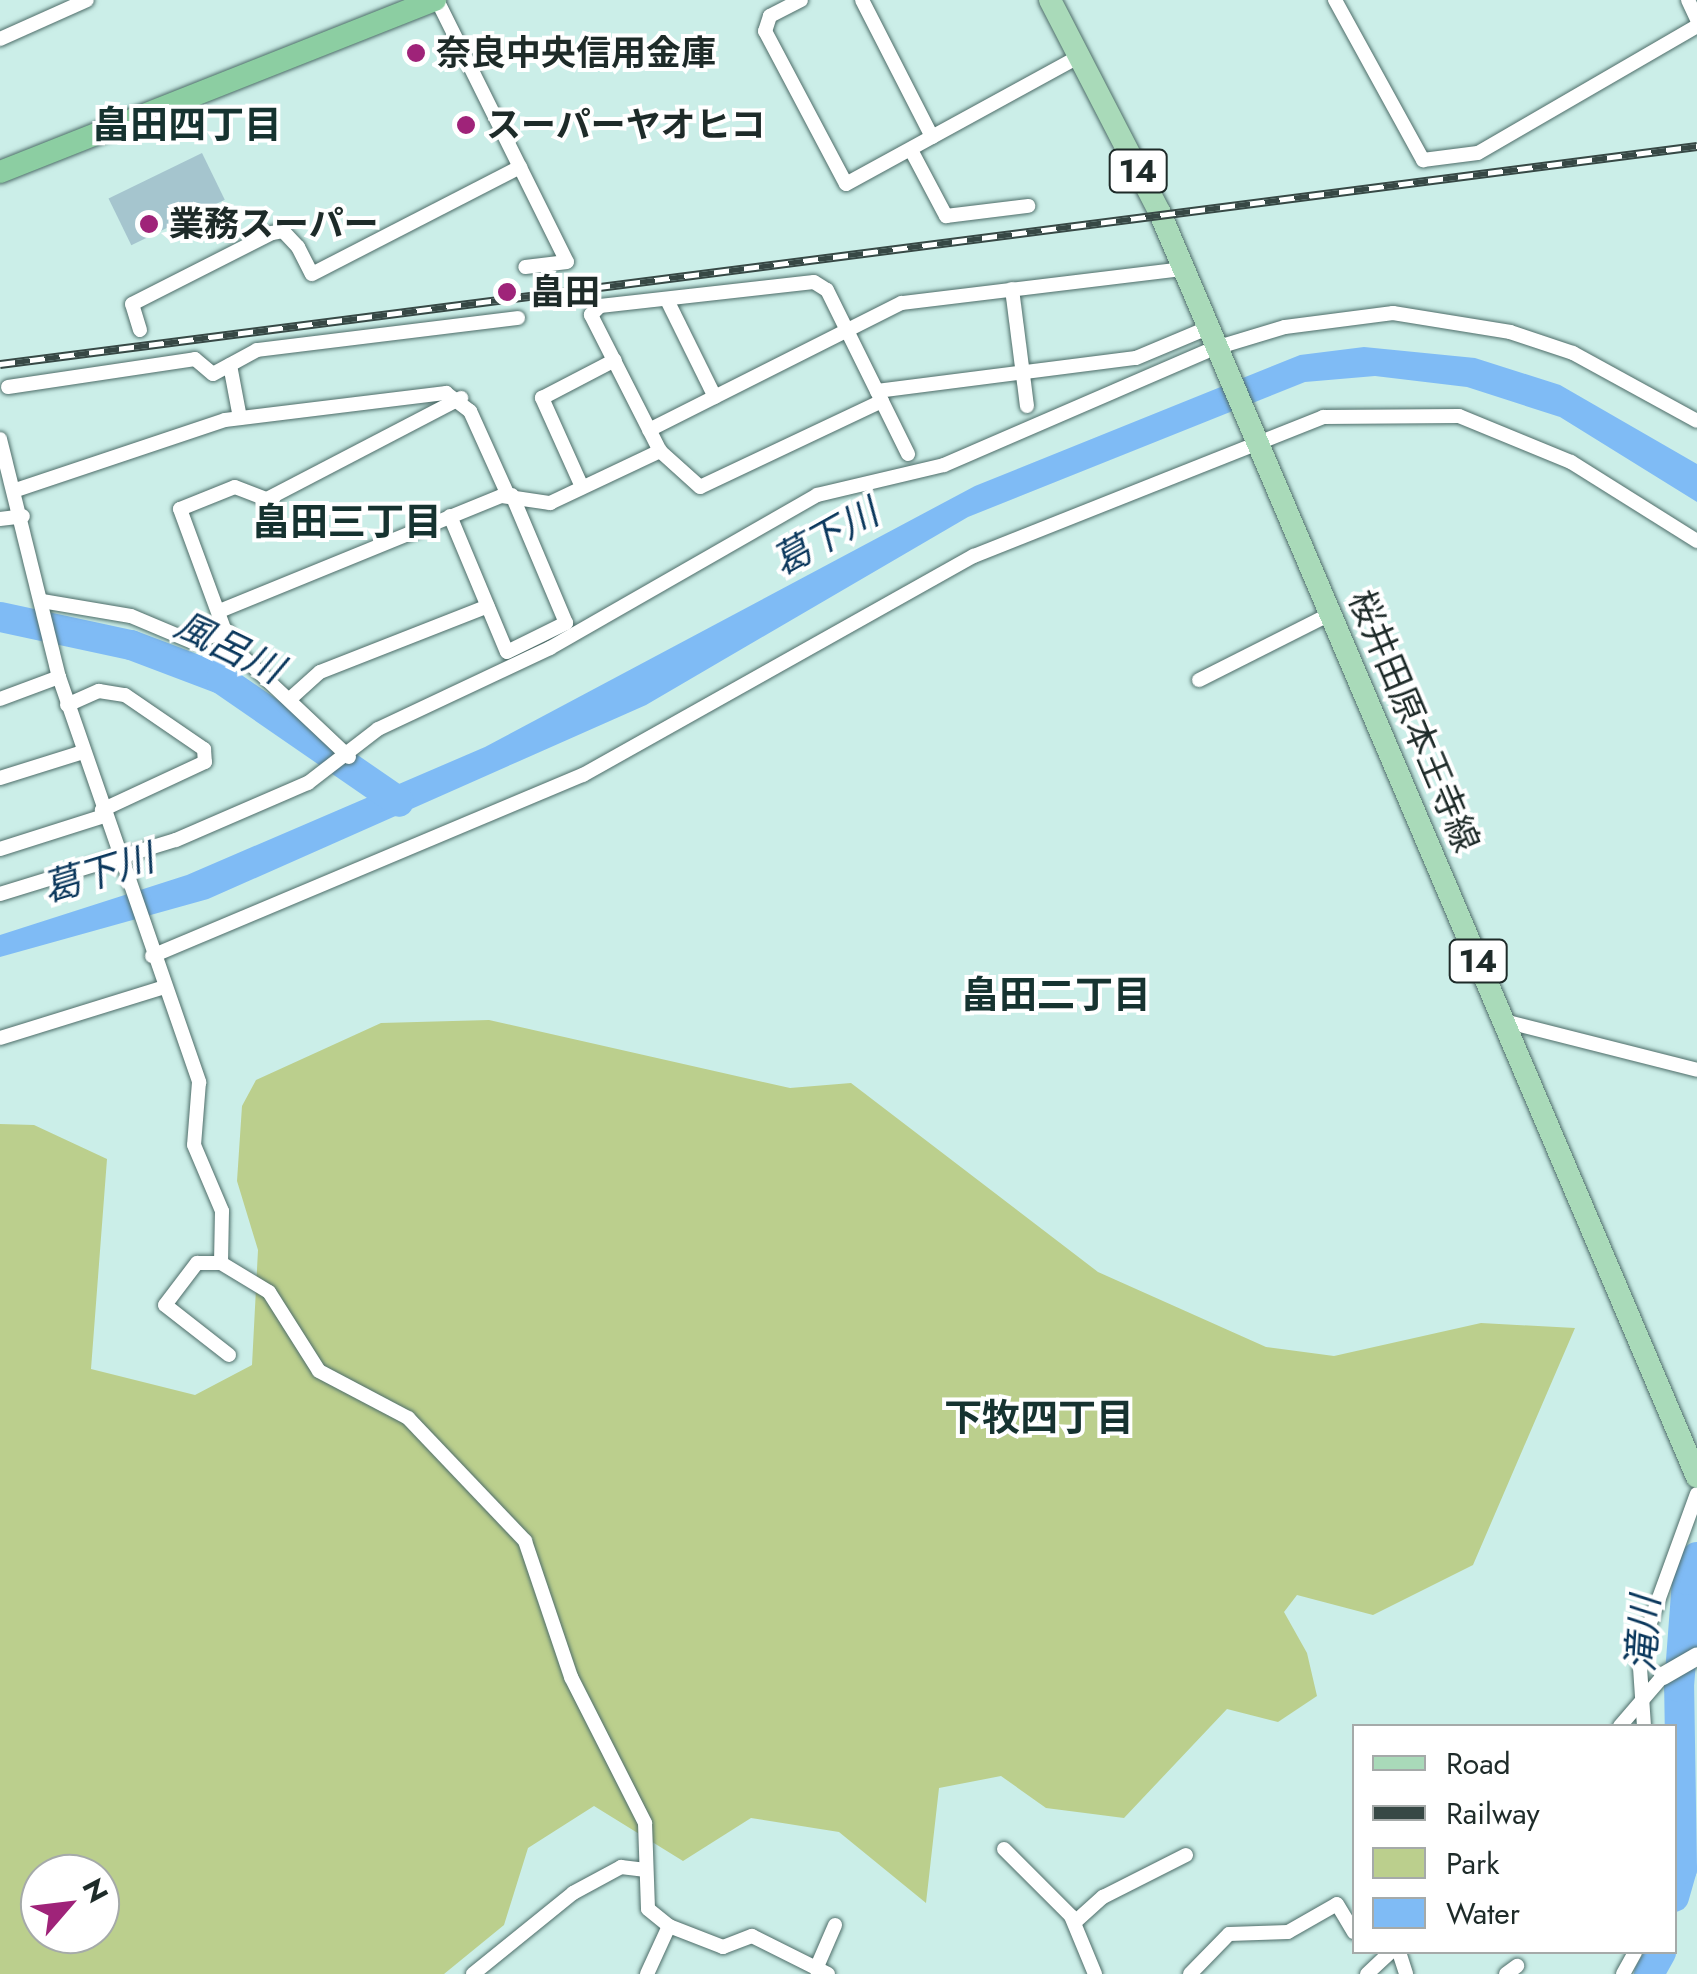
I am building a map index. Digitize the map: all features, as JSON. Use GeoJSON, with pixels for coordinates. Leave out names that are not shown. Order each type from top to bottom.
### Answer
{"type":"FeatureCollection","features":[{"type":"Feature","properties":{"kind":"highway"},"geometry":{"type":"LineString","coordinates":[[0,172],[436,0]]}},
{"type":"Feature","properties":{"kind":"main road","name":"桜井田原本王寺線"},"geometry":{"type":"LineString","coordinates":[[1050,0],[1181,268],[1697,1477]]}},
{"type":"Feature","properties":{"kind":"street"},"geometry":{"type":"LineString","coordinates":[[0,39],[86,0]]}},
{"type":"Feature","properties":{"kind":"street"},"geometry":{"type":"LineString","coordinates":[[436,0],[567,262],[525,267]]}},
{"type":"Feature","properties":{"kind":"street"},"geometry":{"type":"LineString","coordinates":[[801,0],[770,16],[764,31],[846,184],[1080,56]]}},
{"type":"Feature","properties":{"kind":"street"},"geometry":{"type":"LineString","coordinates":[[862,0],[932,137]]}},
{"type":"Feature","properties":{"kind":"street"},"geometry":{"type":"LineString","coordinates":[[1335,0],[1422,160],[1478,154],[1697,22],[1688,0]]}},
{"type":"Feature","properties":{"kind":"street"},"geometry":{"type":"LineString","coordinates":[[912,150],[946,216],[1028,206]]}},
{"type":"Feature","properties":{"kind":"street"},"geometry":{"type":"LineString","coordinates":[[140,330],[132,304],[272,233],[283,231],[298,247],[312,274],[520,167]]}},
{"type":"Feature","properties":{"kind":"street"},"geometry":{"type":"LineString","coordinates":[[649,430],[902,304],[1181,268]]}},
{"type":"Feature","properties":{"kind":"street"},"geometry":{"type":"LineString","coordinates":[[908,454],[880,396],[847,331],[814,282],[600,306],[591,315],[660,450],[690,483],[710,485],[880,396],[1136,358],[1209,339],[1340,314],[1437,316],[1574,353],[1697,421]]}},
{"type":"Feature","properties":{"kind":"street"},"geometry":{"type":"LineString","coordinates":[[1012,289],[1027,406]]}},
{"type":"Feature","properties":{"kind":"street"},"geometry":{"type":"LineString","coordinates":[[668,300],[715,397]]}},
{"type":"Feature","properties":{"kind":"street"},"geometry":{"type":"LineString","coordinates":[[8,386],[196,359],[213,374],[258,350],[518,318]]}},
{"type":"Feature","properties":{"kind":"street"},"geometry":{"type":"LineString","coordinates":[[0,894],[117,857],[308,784],[350,757],[378,729],[550,648],[779,512],[852,482],[944,465],[1209,339]]}},
{"type":"Feature","properties":{"kind":"street"},"geometry":{"type":"LineString","coordinates":[[582,488],[542,398],[615,360]]}},
{"type":"Feature","properties":{"kind":"street"},"geometry":{"type":"LineString","coordinates":[[230,365],[240,418]]}},
{"type":"Feature","properties":{"kind":"street"},"geometry":{"type":"LineString","coordinates":[[16,490],[240,418],[446,393],[461,398],[510,495],[566,623],[507,652],[450,516]]}},
{"type":"Feature","properties":{"kind":"street"},"geometry":{"type":"LineString","coordinates":[[350,757],[291,698],[240,657],[226,631],[222,610],[180,509],[235,487],[267,499],[461,398]]}},
{"type":"Feature","properties":{"kind":"street"},"geometry":{"type":"LineString","coordinates":[[152,956],[583,775],[974,556],[1323,417],[1459,416],[1571,462],[1697,541]]}},
{"type":"Feature","properties":{"kind":"street"},"geometry":{"type":"LineString","coordinates":[[0,439],[16,490],[58,677],[162,988],[199,1082],[194,1145],[222,1210],[222,1263]]}},
{"type":"Feature","properties":{"kind":"street"},"geometry":{"type":"LineString","coordinates":[[222,610],[510,495],[550,503],[660,450]]}},
{"type":"Feature","properties":{"kind":"street"},"geometry":{"type":"LineString","coordinates":[[0,519],[22,516]]}},
{"type":"Feature","properties":{"kind":"street"},"geometry":{"type":"LineString","coordinates":[[42,601],[131,616],[192,642],[226,631]]}},
{"type":"Feature","properties":{"kind":"street"},"geometry":{"type":"LineString","coordinates":[[291,698],[320,672],[488,606]]}},
{"type":"Feature","properties":{"kind":"street"},"geometry":{"type":"LineString","coordinates":[[1198,680],[1330,614]]}},
{"type":"Feature","properties":{"kind":"street"},"geometry":{"type":"LineString","coordinates":[[0,700],[58,677]]}},
{"type":"Feature","properties":{"kind":"street"},"geometry":{"type":"LineString","coordinates":[[0,848],[103,813],[204,762],[204,749],[125,694],[100,691],[68,705]]}},
{"type":"Feature","properties":{"kind":"street"},"geometry":{"type":"LineString","coordinates":[[0,778],[83,752]]}},
{"type":"Feature","properties":{"kind":"street"},"geometry":{"type":"LineString","coordinates":[[0,1038],[162,988]]}},
{"type":"Feature","properties":{"kind":"street"},"geometry":{"type":"LineString","coordinates":[[1504,1021],[1697,1070]]}},
{"type":"Feature","properties":{"kind":"street"},"geometry":{"type":"LineString","coordinates":[[229,1355],[165,1305],[187,1270],[222,1263],[269,1292],[319,1371],[408,1418],[525,1541],[570,1677],[645,1823],[648,1909],[669,1926],[723,1946],[752,1936],[822,1971],[834,1924]]}},
{"type":"Feature","properties":{"kind":"street"},"geometry":{"type":"LineString","coordinates":[[1643,1724],[1636,1702],[1639,1653],[1697,1494]]}},
{"type":"Feature","properties":{"kind":"street"},"geometry":{"type":"LineString","coordinates":[[1621,1724],[1636,1702],[1663,1676],[1697,1656]]}},
{"type":"Feature","properties":{"kind":"street"},"geometry":{"type":"LineString","coordinates":[[1004,1849],[1075,1922],[1096,1974]]}},
{"type":"Feature","properties":{"kind":"street"},"geometry":{"type":"LineString","coordinates":[[1075,1922],[1103,1897],[1186,1855]]}},
{"type":"Feature","properties":{"kind":"street"},"geometry":{"type":"LineString","coordinates":[[473,1974],[573,1893],[621,1867],[644,1870]]}},
{"type":"Feature","properties":{"kind":"street"},"geometry":{"type":"LineString","coordinates":[[1190,1974],[1229,1934],[1288,1932],[1337,1904],[1352,1929]]}},
{"type":"Feature","properties":{"kind":"street"},"geometry":{"type":"LineString","coordinates":[[647,1974],[669,1926]]}},
{"type":"Feature","properties":{"kind":"street"},"geometry":{"type":"LineString","coordinates":[[1368,1974],[1382,1954]]}},
{"type":"Feature","properties":{"kind":"green space"},"geometry":{"type":"Polygon","coordinates":[[[489,1020],[790,1088],[851,1083],[1098,1272],[1266,1347],[1334,1356],[1481,1323],[1575,1328],[1473,1565],[1373,1615],[1297,1595],[1284,1612],[1307,1653],[1317,1696],[1278,1722],[1227,1709],[1124,1818],[1046,1808],[1001,1776],[939,1788],[926,1903],[839,1832],[751,1818],[683,1861],[594,1806],[528,1848],[504,1925],[444,1974],[0,1974],[0,1124],[34,1125],[107,1159],[91,1369],[195,1395],[252,1365],[258,1250],[237,1181],[242,1106],[256,1080],[381,1023],[489,1020]]]}},
{"type":"Feature","properties":{"kind":"water"},"geometry":{"type":"Polygon","coordinates":[[[1364,347],[1475,358],[1560,385],[1697,464],[1697,502],[1560,417],[1467,387],[1375,376],[1305,382],[968,517],[646,705],[208,899],[0,957],[0,935],[187,875],[485,747],[975,486],[1300,355],[1364,347]]]}},
{"type":"Feature","properties":{"kind":"building","name":"業務スーパー"},"geometry":{"type":"Polygon","coordinates":[[[202,153],[225,200],[131,245],[109,199],[202,153]]]}},
{"type":"Feature","properties":{"kind":"waterway","name":"風呂川"},"geometry":{"type":"LineString","coordinates":[[0,617],[131,645],[221,679],[399,802]]}},
{"type":"Feature","properties":{"kind":"waterway","name":"滝川"},"geometry":{"type":"LineString","coordinates":[[1677,1886],[1682,1869],[1679,1687],[1687,1580],[1697,1557]]}},
{"type":"Feature","properties":{"kind":"waterway","name":"滝川"},"geometry":{"type":"LineString","coordinates":[[1649,1974],[1660,1954]]}},
{"type":"Feature","properties":{"kind":"railway"},"geometry":{"type":"LineString","coordinates":[[0,364],[1697,146]]}},
{"type":"Feature","properties":{"kind":"place","name":"奈良中央信用金庫"},"geometry":{"type":"Point","coordinates":[416,53]}},
{"type":"Feature","properties":{"kind":"place","name":"スーパーヤオヒコ"},"geometry":{"type":"Point","coordinates":[466,125]}},
{"type":"Feature","properties":{"kind":"place","name":"業務スーパー"},"geometry":{"type":"Point","coordinates":[149,224]}},
{"type":"Feature","properties":{"kind":"place","name":"畠田"},"geometry":{"type":"Point","coordinates":[507,292]}},
{"type":"Feature","properties":{"kind":"district","name":"畠田四丁目"},"geometry":{"type":"Point","coordinates":[187,125]}},
{"type":"Feature","properties":{"kind":"district","name":"畠田三丁目"},"geometry":{"type":"Point","coordinates":[347,522]}},
{"type":"Feature","properties":{"kind":"district","name":"畠田二丁目"},"geometry":{"type":"Point","coordinates":[1056,995]}},
{"type":"Feature","properties":{"kind":"district","name":"下牧四丁目"},"geometry":{"type":"Point","coordinates":[1039,1418]}},
{"type":"Feature","properties":{"kind":"water label","name":"葛下川"},"geometry":{"type":"Point","coordinates":[825,537]}},
{"type":"Feature","properties":{"kind":"water label","name":"葛下川"},"geometry":{"type":"Point","coordinates":[98,873]}}]}
